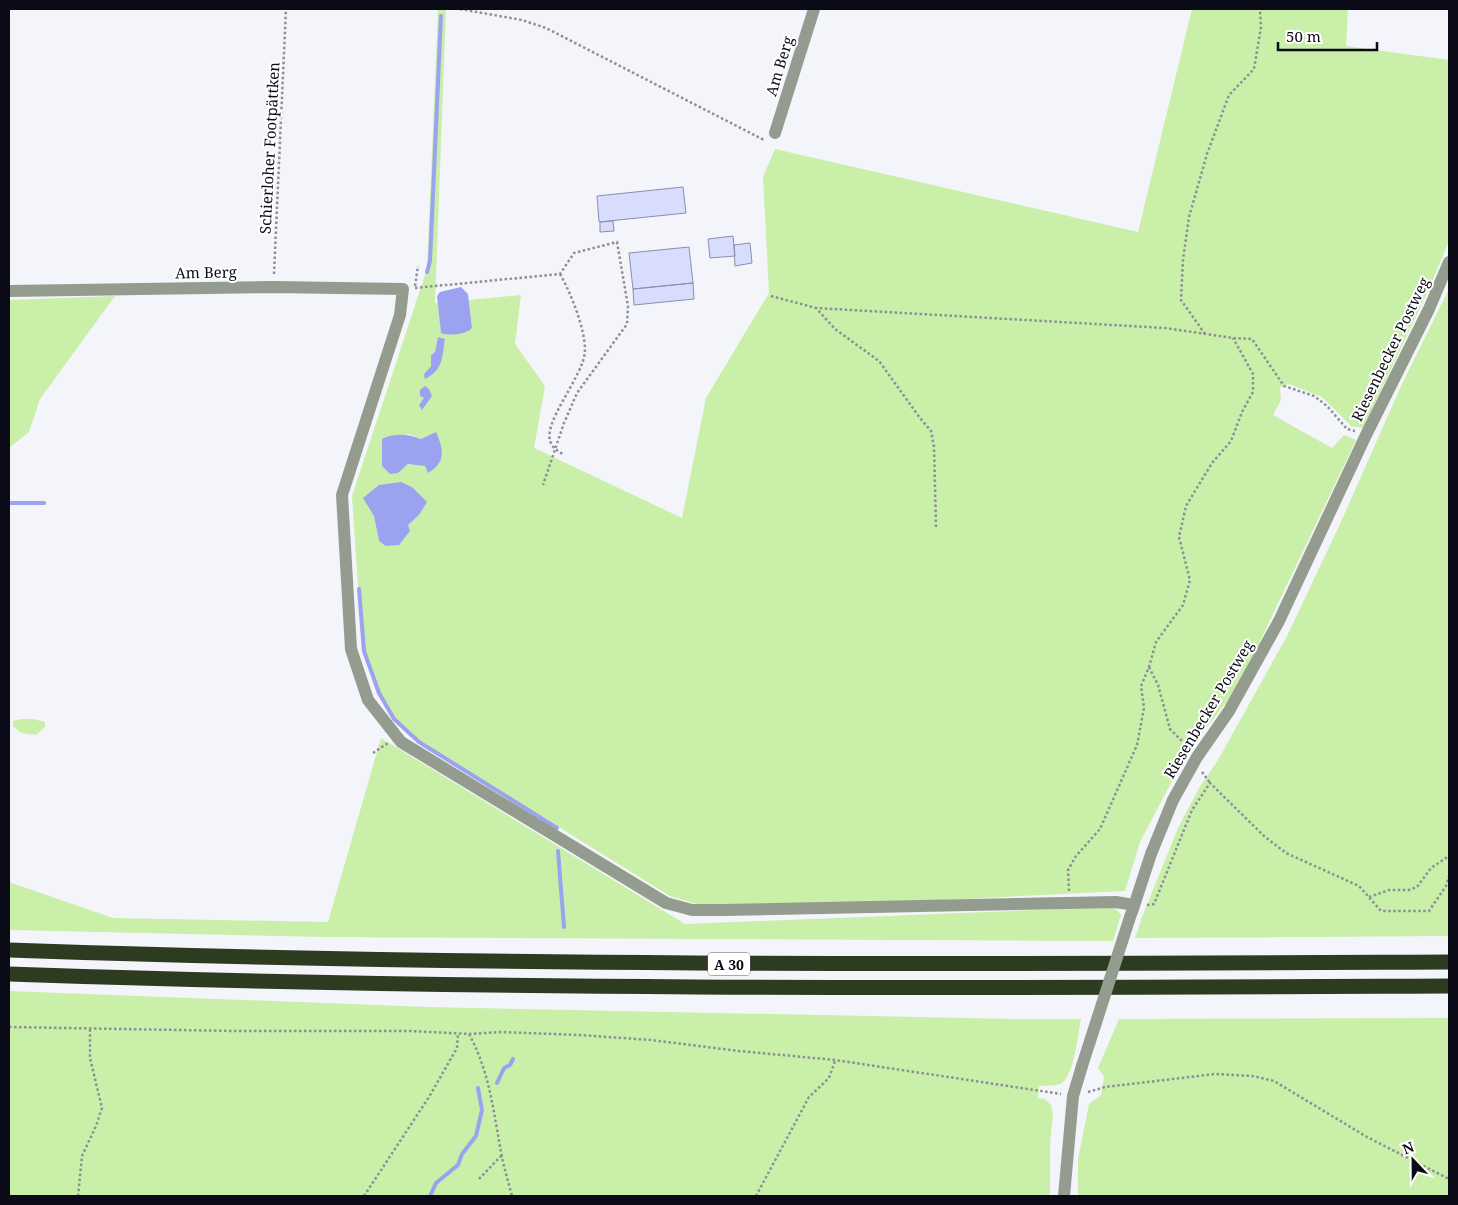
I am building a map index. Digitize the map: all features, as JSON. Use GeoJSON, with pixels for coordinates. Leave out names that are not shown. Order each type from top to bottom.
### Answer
{"type":"FeatureCollection","features":[{"type":"Feature","properties":{"kind":"highway","name":"A 30"},"geometry":{"type":"LineString","coordinates":[[9,950],[223,958],[715,964],[1449,962]]}},
{"type":"Feature","properties":{"kind":"highway","name":"A 30"},"geometry":{"type":"LineString","coordinates":[[9,974],[140,979],[490,986],[946,988],[1449,986]]}},
{"type":"Feature","properties":{"kind":"street","name":"Am Berg"},"geometry":{"type":"LineString","coordinates":[[773,139],[814,9]]}},
{"type":"Feature","properties":{"kind":"street","name":"Riesenbecker Postweg"},"geometry":{"type":"LineString","coordinates":[[1064,1196],[1073,1096],[1132,910],[1162,824],[1196,757],[1230,711],[1279,621],[1366,435],[1429,309],[1449,262]]}},
{"type":"Feature","properties":{"kind":"street","name":"Am Berg"},"geometry":{"type":"LineString","coordinates":[[9,291],[274,287],[409,288]]}},
{"type":"Feature","properties":{"kind":"street"},"geometry":{"type":"LineString","coordinates":[[409,288],[342,495],[351,649],[368,700],[401,742],[666,903],[692,910],[1116,902],[1132,910]]}},
{"type":"Feature","properties":{"kind":"path","name":"Schierloher Footpättken"},"geometry":{"type":"LineString","coordinates":[[274,287],[286,9]]}},
{"type":"Feature","properties":{"kind":"path"},"geometry":{"type":"LineString","coordinates":[[460,9],[522,20],[546,28],[773,139]]}},
{"type":"Feature","properties":{"kind":"path"},"geometry":{"type":"LineString","coordinates":[[1204,334],[1181,300],[1183,260],[1189,217],[1207,154],[1229,94],[1254,69],[1261,27],[1260,9]]}},
{"type":"Feature","properties":{"kind":"path"},"geometry":{"type":"LineString","coordinates":[[543,485],[564,423],[577,393],[627,324],[628,306],[617,242],[574,253],[560,274]]}},
{"type":"Feature","properties":{"kind":"path"},"geometry":{"type":"LineString","coordinates":[[418,266],[409,288],[560,274]]}},
{"type":"Feature","properties":{"kind":"path"},"geometry":{"type":"LineString","coordinates":[[560,274],[574,304],[584,338],[585,352],[580,372],[553,419],[549,437],[551,445],[564,455]]}},
{"type":"Feature","properties":{"kind":"path"},"geometry":{"type":"LineString","coordinates":[[771,296],[816,308],[1165,328],[1252,339],[1284,386],[1314,396],[1327,406],[1347,429],[1366,435]]}},
{"type":"Feature","properties":{"kind":"path"},"geometry":{"type":"LineString","coordinates":[[816,308],[835,329],[879,361],[931,431],[934,446],[936,527]]}},
{"type":"Feature","properties":{"kind":"path"},"geometry":{"type":"LineString","coordinates":[[1070,903],[1068,870],[1076,856],[1100,829],[1137,744],[1144,708],[1141,686],[1156,642],[1184,605],[1190,580],[1180,537],[1186,506],[1212,463],[1230,441],[1253,392],[1253,374],[1233,338]]}},
{"type":"Feature","properties":{"kind":"path"},"geometry":{"type":"LineString","coordinates":[[1149,666],[1158,685],[1170,728],[1196,757],[1204,776],[1264,836],[1286,853],[1359,886],[1381,911],[1429,912],[1446,886],[1449,876]]}},
{"type":"Feature","properties":{"kind":"path"},"geometry":{"type":"LineString","coordinates":[[1132,910],[1154,904],[1192,810],[1210,783]]}},
{"type":"Feature","properties":{"kind":"path"},"geometry":{"type":"LineString","coordinates":[[1369,898],[1389,890],[1409,890],[1417,887],[1431,868],[1449,856]]}},
{"type":"Feature","properties":{"kind":"path"},"geometry":{"type":"LineString","coordinates":[[9,1027],[236,1031],[409,1031],[458,1034],[501,1032],[588,1035],[835,1060],[1073,1096],[1105,1087],[1143,1082],[1215,1074],[1253,1076],[1274,1081],[1367,1137],[1449,1179]]}},
{"type":"Feature","properties":{"kind":"path"},"geometry":{"type":"LineString","coordinates":[[78,1196],[82,1156],[102,1108],[90,1058],[90,1028]]}},
{"type":"Feature","properties":{"kind":"path"},"geometry":{"type":"LineString","coordinates":[[364,1196],[429,1097],[457,1048],[458,1034]]}},
{"type":"Feature","properties":{"kind":"path"},"geometry":{"type":"LineString","coordinates":[[469,1034],[478,1052],[485,1074],[512,1196]]}},
{"type":"Feature","properties":{"kind":"path"},"geometry":{"type":"LineString","coordinates":[[756,1196],[809,1097],[829,1078],[835,1060]]}},
{"type":"Feature","properties":{"kind":"path"},"geometry":{"type":"LineString","coordinates":[[479,1179],[502,1154]]}},
{"type":"Feature","properties":{"kind":"green space"},"geometry":{"type":"Polygon","coordinates":[[[438,9],[446,9],[435,303],[438,303],[441,332],[457,334],[472,328],[469,300],[521,295],[515,344],[545,386],[534,448],[682,518],[706,398],[769,293],[763,177],[775,149],[1138,232],[1192,9],[1348,9],[1346,46],[1449,60],[1449,241],[1428,291],[1363,428],[1351,426],[1322,397],[1289,384],[1280,387],[1281,400],[1273,415],[1332,448],[1344,435],[1356,440],[1253,656],[1229,699],[1186,754],[1140,842],[1125,891],[859,904],[700,905],[670,896],[408,734],[378,695],[362,645],[352,496],[427,269],[438,9]],[[438,338],[435,352],[431,355],[431,366],[424,374],[430,376],[438,366],[442,355],[445,339],[438,338]],[[409,434],[382,440],[382,466],[416,464],[425,466],[428,473],[429,435],[421,439],[409,434]],[[419,515],[374,516],[379,541],[408,525],[419,515]]]}},
{"type":"Feature","properties":{"kind":"green space"},"geometry":{"type":"Polygon","coordinates":[[[1449,289],[1449,936],[1135,938],[1178,828],[1287,636],[1340,524],[1401,386],[1449,289]]]}},
{"type":"Feature","properties":{"kind":"green space"},"geometry":{"type":"Polygon","coordinates":[[[115,296],[40,399],[29,432],[9,448],[9,300],[115,296]]]}},
{"type":"Feature","properties":{"kind":"green space"},"geometry":{"type":"Polygon","coordinates":[[[21,719],[45,722],[45,727],[36,735],[21,733],[13,726],[13,721],[21,719]]]}},
{"type":"Feature","properties":{"kind":"green space"},"geometry":{"type":"Polygon","coordinates":[[[381,738],[685,924],[1109,907],[1116,909],[1121,915],[1113,941],[324,937],[9,930],[9,882],[113,918],[328,922],[381,738]]]}},
{"type":"Feature","properties":{"kind":"green space"},"geometry":{"type":"Polygon","coordinates":[[[9,991],[428,1007],[1081,1019],[1075,1054],[1066,1078],[1059,1084],[1039,1086],[1038,1098],[1045,1099],[1051,1105],[1053,1113],[1050,1145],[1050,1196],[9,1196],[9,991]]]}},
{"type":"Feature","properties":{"kind":"green space"},"geometry":{"type":"Polygon","coordinates":[[[1449,1018],[1449,1196],[1078,1196],[1078,1159],[1089,1104],[1101,1095],[1104,1077],[1098,1068],[1119,1019],[1449,1018]]]}},
{"type":"Feature","properties":{"kind":"water"},"geometry":{"type":"Polygon","coordinates":[[[461,287],[468,294],[472,328],[457,334],[441,333],[437,296],[440,292],[461,287]]]}},
{"type":"Feature","properties":{"kind":"water"},"geometry":{"type":"Polygon","coordinates":[[[438,337],[445,339],[441,362],[436,371],[425,379],[424,374],[431,366],[431,355],[435,352],[438,337]]]}},
{"type":"Feature","properties":{"kind":"water"},"geometry":{"type":"Polygon","coordinates":[[[425,386],[429,389],[432,396],[422,410],[419,405],[424,398],[420,396],[420,390],[425,386]]]}},
{"type":"Feature","properties":{"kind":"water"},"geometry":{"type":"Polygon","coordinates":[[[436,432],[441,444],[442,455],[438,464],[428,473],[425,466],[408,464],[398,473],[390,474],[382,466],[382,439],[401,435],[421,439],[436,432]]]}},
{"type":"Feature","properties":{"kind":"water"},"geometry":{"type":"Polygon","coordinates":[[[401,482],[412,487],[427,502],[419,515],[408,525],[410,531],[399,545],[386,546],[379,541],[374,516],[363,498],[379,485],[401,482]]]}},
{"type":"Feature","properties":{"kind":"building"},"geometry":{"type":"Polygon","coordinates":[[[683,187],[686,213],[599,222],[597,196],[683,187]]]}},
{"type":"Feature","properties":{"kind":"building"},"geometry":{"type":"Polygon","coordinates":[[[613,221],[614,231],[600,232],[600,222],[613,221]]]}},
{"type":"Feature","properties":{"kind":"building"},"geometry":{"type":"Polygon","coordinates":[[[733,236],[735,256],[710,258],[708,239],[733,236]]]}},
{"type":"Feature","properties":{"kind":"building"},"geometry":{"type":"Polygon","coordinates":[[[750,243],[752,263],[735,266],[734,245],[750,243]]]}},
{"type":"Feature","properties":{"kind":"building"},"geometry":{"type":"Polygon","coordinates":[[[689,247],[693,283],[633,289],[629,253],[689,247]]]}},
{"type":"Feature","properties":{"kind":"building"},"geometry":{"type":"Polygon","coordinates":[[[693,283],[694,299],[634,305],[633,289],[693,283]]]}},
{"type":"Feature","properties":{"kind":"waterway"},"geometry":{"type":"LineString","coordinates":[[427,272],[430,261],[441,16]]}},
{"type":"Feature","properties":{"kind":"waterway"},"geometry":{"type":"LineString","coordinates":[[9,503],[44,503]]}},
{"type":"Feature","properties":{"kind":"waterway"},"geometry":{"type":"LineString","coordinates":[[359,589],[364,651],[379,693],[394,719],[419,742],[557,828]]}},
{"type":"Feature","properties":{"kind":"waterway"},"geometry":{"type":"LineString","coordinates":[[558,851],[564,927]]}},
{"type":"Feature","properties":{"kind":"waterway"},"geometry":{"type":"LineString","coordinates":[[497,1083],[504,1068],[510,1065],[513,1059]]}},
{"type":"Feature","properties":{"kind":"waterway"},"geometry":{"type":"LineString","coordinates":[[430,1196],[436,1183],[458,1165],[462,1154],[476,1136],[482,1110],[478,1088]]}}]}
